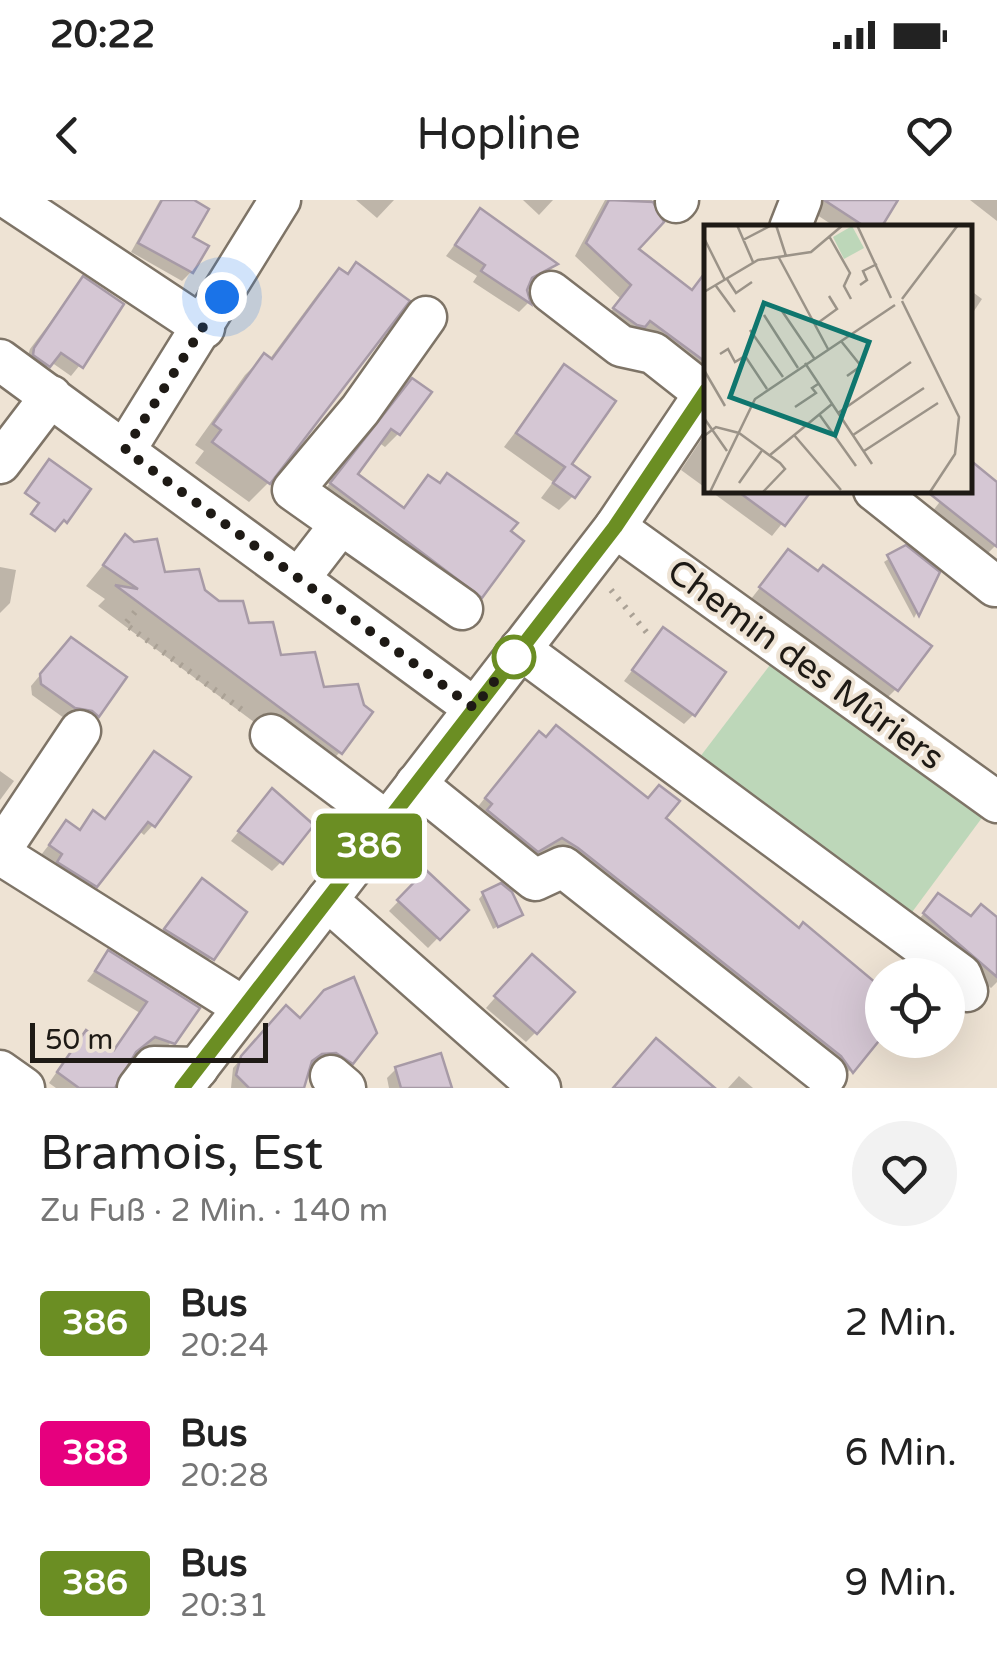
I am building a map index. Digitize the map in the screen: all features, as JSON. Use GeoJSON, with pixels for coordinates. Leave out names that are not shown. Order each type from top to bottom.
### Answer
{"type":"FeatureCollection","features":[{"type":"Feature","properties":{"kind":"street"},"geometry":{"type":"LineString","coordinates":[[11,200],[204,328]]}},
{"type":"Feature","properties":{"kind":"street"},"geometry":{"type":"LineString","coordinates":[[125,450],[280,200]]}},
{"type":"Feature","properties":{"kind":"street"},"geometry":{"type":"LineString","coordinates":[[791,225],[801,200]]}},
{"type":"Feature","properties":{"kind":"street"},"geometry":{"type":"LineString","coordinates":[[551,292],[621,346],[653,353],[704,391]]}},
{"type":"Feature","properties":{"kind":"street"},"geometry":{"type":"LineString","coordinates":[[426,317],[360,410],[293,490],[462,609]]}},
{"type":"Feature","properties":{"kind":"street"},"geometry":{"type":"LineString","coordinates":[[0,360],[474,708]]}},
{"type":"Feature","properties":{"kind":"street"},"geometry":{"type":"LineString","coordinates":[[138,1088],[154,1068],[190,1078],[615,527],[704,395]]}},
{"type":"Feature","properties":{"kind":"street"},"geometry":{"type":"LineString","coordinates":[[0,463],[51,396]]}},
{"type":"Feature","properties":{"kind":"street"},"geometry":{"type":"LineString","coordinates":[[876,492],[994,586],[997,583]]}},
{"type":"Feature","properties":{"kind":"street"},"geometry":{"type":"LineString","coordinates":[[300,577],[341,524]]}},
{"type":"Feature","properties":{"kind":"street","name":"Chemin des Mûriers"},"geometry":{"type":"LineString","coordinates":[[615,527],[997,802]]}},
{"type":"Feature","properties":{"kind":"street"},"geometry":{"type":"LineString","coordinates":[[520,649],[961,974],[966,991]]}},
{"type":"Feature","properties":{"kind":"street"},"geometry":{"type":"LineString","coordinates":[[266,726],[387,822]]}},
{"type":"Feature","properties":{"kind":"street"},"geometry":{"type":"LineString","coordinates":[[80,731],[0,853],[243,1007]]}},
{"type":"Feature","properties":{"kind":"street"},"geometry":{"type":"LineString","coordinates":[[416,784],[535,880],[564,868],[826,1075]]}},
{"type":"Feature","properties":{"kind":"street"},"geometry":{"type":"LineString","coordinates":[[327,900],[515,1080]]}},
{"type":"Feature","properties":{"kind":"street"},"geometry":{"type":"LineString","coordinates":[[0,1071],[24,1088]]}},
{"type":"Feature","properties":{"kind":"path"},"geometry":{"type":"LineString","coordinates":[[588,562],[648,634]]}},
{"type":"Feature","properties":{"kind":"path"},"geometry":{"type":"LineString","coordinates":[[135,612],[125,624],[266,726]]}},
{"type":"Feature","properties":{"kind":"green space"},"geometry":{"type":"Polygon","coordinates":[[[776,657],[987,811],[904,923],[690,770],[776,657]]]}},
{"type":"Feature","properties":{"kind":"building"},"geometry":{"type":"Polygon","coordinates":[[[162,200],[194,200],[209,209],[193,237],[209,246],[193,273],[138,243],[162,200]]]}},
{"type":"Feature","properties":{"kind":"building"},"geometry":{"type":"Polygon","coordinates":[[[609,200],[653,202],[664,222],[639,249],[692,290],[704,274],[704,361],[650,321],[645,327],[637,325],[613,308],[631,285],[586,243],[609,200]]]}},
{"type":"Feature","properties":{"kind":"building"},"geometry":{"type":"Polygon","coordinates":[[[824,200],[898,200],[883,225],[862,225],[824,200]]]}},
{"type":"Feature","properties":{"kind":"building"},"geometry":{"type":"Polygon","coordinates":[[[480,208],[558,264],[532,278],[527,290],[531,304],[481,271],[485,265],[455,245],[480,208]]]}},
{"type":"Feature","properties":{"kind":"building"},"geometry":{"type":"Polygon","coordinates":[[[356,262],[410,301],[270,484],[212,442],[221,430],[213,424],[264,353],[272,359],[339,268],[348,274],[356,262]]]}},
{"type":"Feature","properties":{"kind":"building"},"geometry":{"type":"Polygon","coordinates":[[[83,276],[124,304],[83,368],[61,353],[50,367],[33,355],[34,348],[83,276]]]}},
{"type":"Feature","properties":{"kind":"building"},"geometry":{"type":"Polygon","coordinates":[[[564,364],[616,401],[572,464],[590,477],[575,498],[553,483],[565,467],[516,433],[564,364]]]}},
{"type":"Feature","properties":{"kind":"building"},"geometry":{"type":"Polygon","coordinates":[[[412,378],[432,392],[400,435],[391,429],[358,474],[404,508],[428,475],[440,483],[447,473],[518,523],[511,531],[524,541],[482,598],[330,483],[412,378]]]}},
{"type":"Feature","properties":{"kind":"building"},"geometry":{"type":"Polygon","coordinates":[[[49,459],[91,489],[67,523],[64,520],[55,531],[31,514],[39,503],[25,493],[49,459]]]}},
{"type":"Feature","properties":{"kind":"building"},"geometry":{"type":"Polygon","coordinates":[[[972,462],[997,482],[997,547],[928,492],[972,492],[972,462]]]}},
{"type":"Feature","properties":{"kind":"building"},"geometry":{"type":"Polygon","coordinates":[[[739,492],[810,492],[785,526],[739,492]]]}},
{"type":"Feature","properties":{"kind":"building"},"geometry":{"type":"Polygon","coordinates":[[[125,534],[134,542],[157,539],[165,572],[199,569],[205,590],[219,601],[243,601],[249,623],[273,622],[281,655],[315,652],[324,687],[358,684],[364,705],[373,712],[342,754],[115,585],[138,589],[103,565],[125,534]]]}},
{"type":"Feature","properties":{"kind":"building"},"geometry":{"type":"Polygon","coordinates":[[[906,545],[940,572],[919,616],[887,555],[906,545]]]}},
{"type":"Feature","properties":{"kind":"building"},"geometry":{"type":"Polygon","coordinates":[[[788,549],[818,571],[823,565],[932,646],[898,691],[759,587],[788,549]]]}},
{"type":"Feature","properties":{"kind":"building"},"geometry":{"type":"Polygon","coordinates":[[[663,627],[726,672],[695,716],[632,670],[663,627]]]}},
{"type":"Feature","properties":{"kind":"building"},"geometry":{"type":"Polygon","coordinates":[[[71,637],[127,677],[99,717],[92,711],[75,708],[41,684],[40,674],[71,637]]]}},
{"type":"Feature","properties":{"kind":"building"},"geometry":{"type":"Polygon","coordinates":[[[556,725],[648,798],[659,785],[680,801],[666,818],[799,928],[803,922],[865,974],[865,1058],[853,1073],[841,1056],[578,848],[562,838],[538,852],[487,810],[492,804],[485,798],[539,731],[546,737],[556,725]]]}},
{"type":"Feature","properties":{"kind":"building"},"geometry":{"type":"Polygon","coordinates":[[[154,751],[191,777],[155,827],[148,822],[97,887],[57,862],[62,854],[49,845],[66,820],[80,830],[93,810],[105,819],[154,751]]]}},
{"type":"Feature","properties":{"kind":"building"},"geometry":{"type":"Polygon","coordinates":[[[272,788],[314,825],[283,864],[238,831],[272,788]]]}},
{"type":"Feature","properties":{"kind":"building"},"geometry":{"type":"Polygon","coordinates":[[[426,870],[469,910],[440,940],[397,900],[426,870]]]}},
{"type":"Feature","properties":{"kind":"building"},"geometry":{"type":"Polygon","coordinates":[[[202,878],[247,912],[214,960],[164,929],[202,878]]]}},
{"type":"Feature","properties":{"kind":"building"},"geometry":{"type":"Polygon","coordinates":[[[501,883],[512,892],[523,915],[498,927],[482,892],[501,883]]]}},
{"type":"Feature","properties":{"kind":"building"},"geometry":{"type":"Polygon","coordinates":[[[938,893],[971,916],[981,904],[997,917],[997,977],[923,913],[938,893]]]}},
{"type":"Feature","properties":{"kind":"building"},"geometry":{"type":"Polygon","coordinates":[[[108,950],[200,1008],[175,1044],[155,1037],[136,1052],[115,1088],[79,1088],[57,1072],[86,1030],[114,1050],[147,1002],[95,971],[108,950]]]}},
{"type":"Feature","properties":{"kind":"building"},"geometry":{"type":"Polygon","coordinates":[[[532,954],[575,992],[537,1034],[494,996],[532,954]]]}},
{"type":"Feature","properties":{"kind":"building"},"geometry":{"type":"Polygon","coordinates":[[[354,977],[377,1033],[353,1064],[336,1053],[322,1054],[312,1061],[304,1088],[249,1088],[236,1075],[241,1056],[286,1005],[300,1018],[324,990],[354,977]]]}},
{"type":"Feature","properties":{"kind":"building"},"geometry":{"type":"Polygon","coordinates":[[[656,1038],[715,1088],[613,1088],[656,1038]]]}},
{"type":"Feature","properties":{"kind":"building"},"geometry":{"type":"Polygon","coordinates":[[[441,1053],[452,1088],[401,1088],[395,1067],[441,1053]]]}},
{"type":"Feature","properties":{"kind":"bus line","name":"386"},"geometry":{"type":"LineString","coordinates":[[182,1088],[615,527],[704,394]]}},
{"type":"Feature","properties":{"kind":"route"},"geometry":{"type":"LineString","coordinates":[[222,297],[125,450],[425,668],[474,708],[516,653],[514,657]]}}]}
